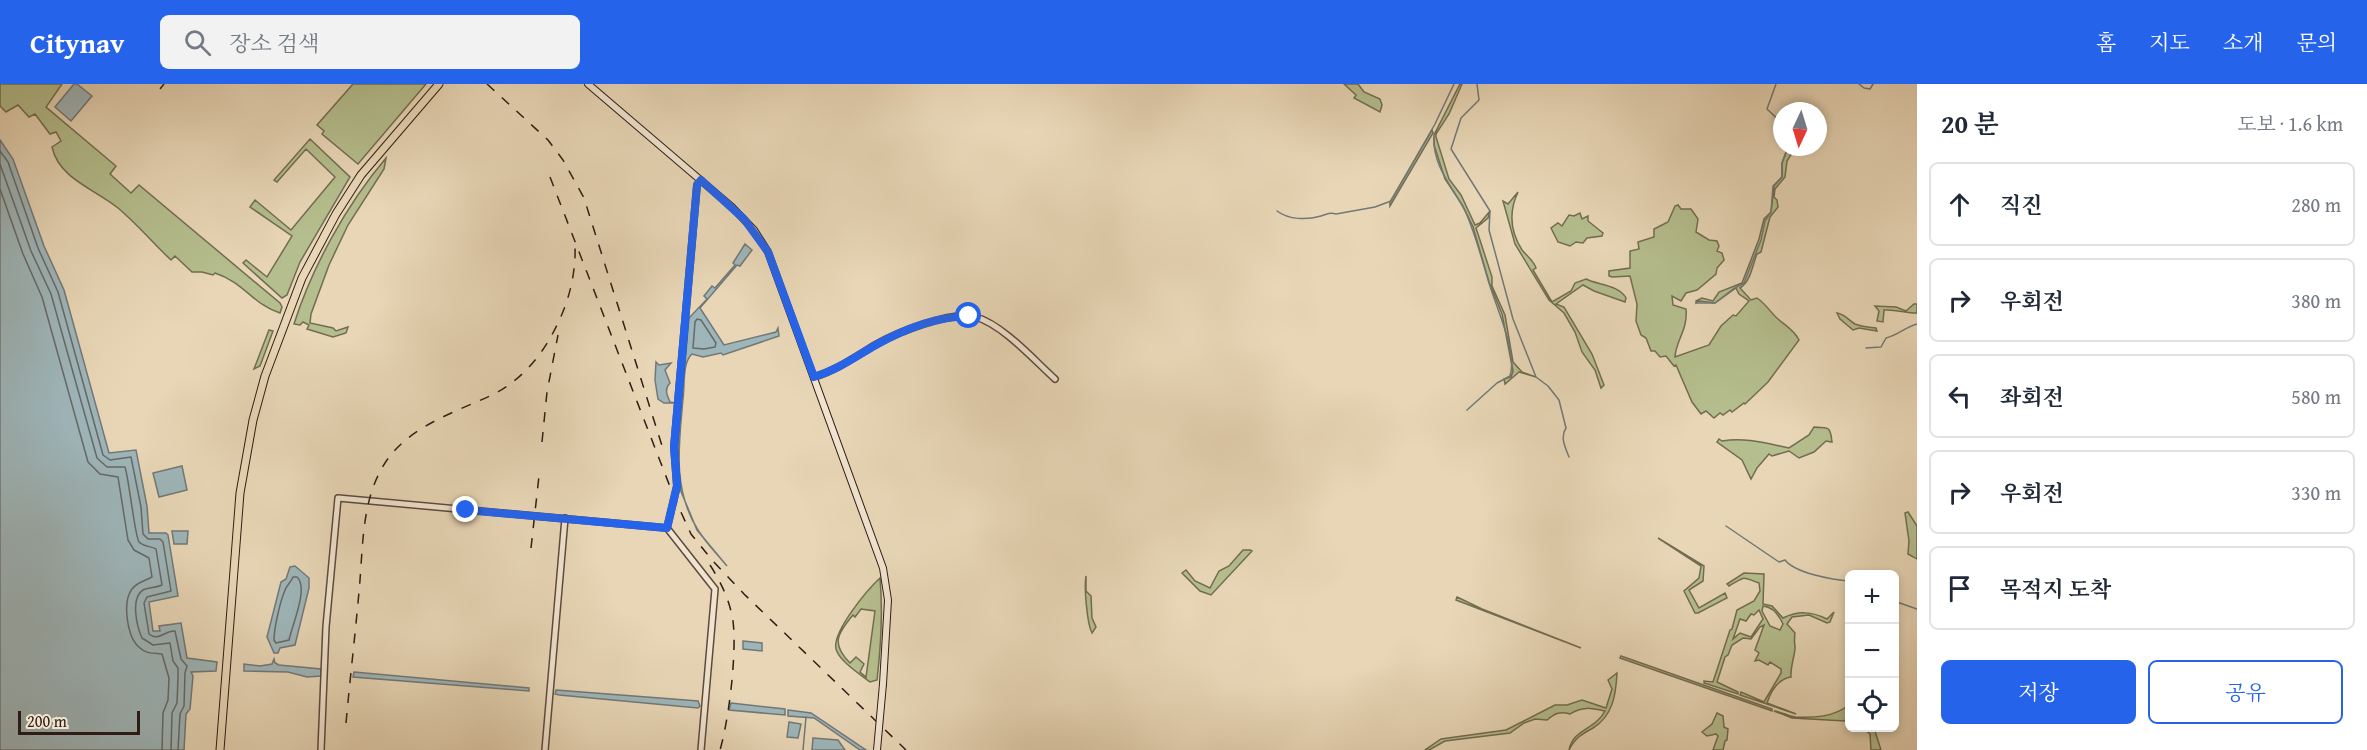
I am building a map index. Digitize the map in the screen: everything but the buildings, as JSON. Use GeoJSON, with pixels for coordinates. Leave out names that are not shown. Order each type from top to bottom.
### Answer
{"type":"FeatureCollection","features":[{"type":"Feature","properties":{"kind":"highway"},"geometry":{"type":"LineString","coordinates":[[220,750],[241,483],[253,420],[266,376],[296,293],[320,242],[361,175],[439,84]]}},
{"type":"Feature","properties":{"kind":"main road"},"geometry":{"type":"LineString","coordinates":[[588,84],[744,219],[768,252],[884,572],[888,600],[878,750]]}},
{"type":"Feature","properties":{"kind":"street"},"geometry":{"type":"LineString","coordinates":[[667,528],[677,486],[674,447],[697,185],[701,180]]}},
{"type":"Feature","properties":{"kind":"street"},"geometry":{"type":"LineString","coordinates":[[814,377],[829,373],[891,336],[924,324],[969,316],[981,319],[997,328],[1055,379]]}},
{"type":"Feature","properties":{"kind":"street"},"geometry":{"type":"LineString","coordinates":[[321,750],[326,627],[338,498],[667,528],[715,588],[700,750]]}},
{"type":"Feature","properties":{"kind":"street"},"geometry":{"type":"LineString","coordinates":[[545,750],[565,518]]}},
{"type":"Feature","properties":{"kind":"green space"},"geometry":{"type":"Polygon","coordinates":[[[0,84],[62,84],[46,107],[116,166],[110,174],[131,193],[139,185],[280,303],[282,307],[280,313],[262,304],[225,277],[215,273],[213,275],[192,272],[175,256],[171,260],[118,208],[79,182],[62,167],[52,147],[61,141],[56,132],[50,134],[35,114],[29,117],[18,105],[6,112],[0,106],[0,84]]]}},
{"type":"Feature","properties":{"kind":"green space"},"geometry":{"type":"Polygon","coordinates":[[[353,84],[426,84],[358,164],[322,134],[324,131],[317,125],[353,84]]]}},
{"type":"Feature","properties":{"kind":"green space"},"geometry":{"type":"Polygon","coordinates":[[[1344,84],[1358,84],[1364,92],[1380,99],[1382,105],[1380,112],[1354,98],[1356,95],[1344,84]]]}},
{"type":"Feature","properties":{"kind":"green space"},"geometry":{"type":"Polygon","coordinates":[[[1462,84],[1449,114],[1436,137],[1449,179],[1461,195],[1475,225],[1480,223],[1490,211],[1488,218],[1476,228],[1492,277],[1492,286],[1505,315],[1513,362],[1522,372],[1536,377],[1519,372],[1505,384],[1504,379],[1511,377],[1513,371],[1502,314],[1489,282],[1473,227],[1463,206],[1445,179],[1434,145],[1434,135],[1462,84]]]}},
{"type":"Feature","properties":{"kind":"green space"},"geometry":{"type":"Polygon","coordinates":[[[1432,130],[1433,133],[1390,206],[1390,202],[1432,130]]]}},
{"type":"Feature","properties":{"kind":"green space"},"geometry":{"type":"Polygon","coordinates":[[[310,139],[350,177],[300,262],[287,295],[282,298],[243,263],[246,260],[267,277],[292,236],[250,207],[255,200],[291,230],[335,177],[306,149],[277,182],[274,180],[310,139]]]}},
{"type":"Feature","properties":{"kind":"green space"},"geometry":{"type":"Polygon","coordinates":[[[1785,156],[1790,156],[1787,161],[1785,177],[1775,189],[1774,197],[1778,207],[1770,217],[1761,252],[1757,254],[1749,277],[1740,288],[1751,300],[1757,298],[1760,300],[1793,331],[1799,340],[1768,382],[1745,404],[1732,412],[1730,410],[1723,415],[1720,413],[1714,418],[1706,411],[1701,414],[1692,402],[1676,365],[1674,366],[1666,356],[1660,357],[1655,351],[1651,351],[1646,338],[1641,335],[1636,321],[1637,304],[1630,276],[1612,277],[1609,276],[1609,271],[1630,268],[1630,251],[1639,249],[1638,242],[1654,237],[1654,229],[1668,222],[1675,206],[1678,205],[1681,209],[1691,209],[1698,219],[1696,232],[1709,240],[1717,241],[1719,246],[1717,251],[1722,253],[1724,260],[1717,268],[1716,274],[1697,290],[1686,293],[1681,301],[1672,296],[1673,305],[1686,309],[1684,329],[1675,357],[1709,345],[1721,326],[1733,315],[1736,316],[1749,301],[1739,294],[1736,288],[1715,303],[1699,301],[1696,303],[1696,301],[1702,298],[1713,301],[1719,292],[1742,283],[1764,219],[1771,212],[1774,186],[1782,177],[1785,156]]]}},
{"type":"Feature","properties":{"kind":"green space"},"geometry":{"type":"Polygon","coordinates":[[[386,158],[384,169],[348,225],[329,265],[311,314],[310,323],[333,328],[336,331],[348,327],[346,333],[333,337],[307,329],[309,325],[303,322],[300,325],[294,324],[310,280],[332,237],[358,195],[386,158]]]}},
{"type":"Feature","properties":{"kind":"green space"},"geometry":{"type":"Polygon","coordinates":[[[1518,192],[1512,214],[1515,236],[1522,250],[1535,265],[1536,268],[1533,270],[1552,302],[1571,291],[1575,283],[1586,279],[1618,290],[1626,298],[1625,302],[1583,285],[1556,304],[1564,307],[1592,354],[1604,385],[1601,388],[1595,370],[1582,352],[1575,332],[1564,313],[1549,300],[1515,244],[1503,201],[1508,204],[1518,192]]]}},
{"type":"Feature","properties":{"kind":"green space"},"geometry":{"type":"Polygon","coordinates":[[[1580,213],[1582,219],[1588,216],[1588,221],[1603,233],[1602,236],[1587,238],[1583,243],[1576,242],[1570,246],[1558,242],[1551,228],[1558,223],[1562,226],[1569,215],[1574,216],[1580,213]]]}},
{"type":"Feature","properties":{"kind":"green space"},"geometry":{"type":"Polygon","coordinates":[[[1917,304],[1917,313],[1884,310],[1883,322],[1877,321],[1879,311],[1875,306],[1896,307],[1906,311],[1917,304]]]}},
{"type":"Feature","properties":{"kind":"green space"},"geometry":{"type":"Polygon","coordinates":[[[1837,313],[1855,324],[1876,328],[1877,331],[1859,328],[1853,330],[1840,319],[1837,313]]]}},
{"type":"Feature","properties":{"kind":"green space"},"geometry":{"type":"Polygon","coordinates":[[[269,330],[273,331],[260,366],[254,369],[269,330]]]}},
{"type":"Feature","properties":{"kind":"green space"},"geometry":{"type":"Polygon","coordinates":[[[1814,427],[1828,428],[1832,442],[1826,441],[1814,452],[1799,458],[1789,451],[1772,456],[1769,454],[1751,479],[1742,460],[1717,442],[1719,439],[1722,441],[1747,440],[1789,448],[1809,435],[1814,427]]]}},
{"type":"Feature","properties":{"kind":"green space"},"geometry":{"type":"Polygon","coordinates":[[[1908,512],[1917,526],[1917,559],[1908,554],[1909,541],[1905,513],[1908,512]]]}},
{"type":"Feature","properties":{"kind":"green space"},"geometry":{"type":"Polygon","coordinates":[[[1658,538],[1704,566],[1703,581],[1689,590],[1699,608],[1725,593],[1727,598],[1695,613],[1684,591],[1699,578],[1701,566],[1658,538]]]}},
{"type":"Feature","properties":{"kind":"green space"},"geometry":{"type":"Polygon","coordinates":[[[1243,550],[1252,551],[1211,595],[1200,591],[1182,573],[1186,570],[1195,581],[1210,588],[1219,571],[1229,566],[1243,550]]]}},
{"type":"Feature","properties":{"kind":"green space"},"geometry":{"type":"Polygon","coordinates":[[[1744,573],[1764,574],[1763,604],[1772,606],[1783,618],[1805,613],[1827,619],[1834,612],[1830,622],[1827,623],[1809,615],[1792,617],[1787,624],[1795,633],[1791,677],[1782,680],[1776,686],[1767,703],[1796,714],[1740,695],[1741,692],[1764,702],[1781,673],[1781,669],[1770,662],[1768,665],[1759,660],[1755,661],[1759,653],[1755,650],[1764,625],[1751,639],[1743,638],[1732,645],[1725,657],[1717,682],[1738,694],[1704,683],[1704,681],[1713,682],[1737,610],[1754,601],[1760,591],[1759,583],[1747,578],[1729,586],[1727,584],[1744,573]],[[1763,606],[1762,611],[1770,626],[1780,630],[1783,624],[1778,615],[1770,608],[1763,606]],[[1759,610],[1754,615],[1751,614],[1746,621],[1740,619],[1733,639],[1740,633],[1751,637],[1763,619],[1759,610]]]}},
{"type":"Feature","properties":{"kind":"green space"},"geometry":{"type":"Polygon","coordinates":[[[1086,576],[1086,591],[1091,596],[1092,618],[1096,627],[1092,633],[1086,605],[1085,588],[1086,576]]]}},
{"type":"Feature","properties":{"kind":"green space"},"geometry":{"type":"Polygon","coordinates":[[[880,578],[880,654],[877,680],[870,682],[842,659],[836,649],[836,642],[845,622],[880,578]],[[861,609],[855,617],[853,615],[838,639],[840,650],[850,663],[856,657],[864,664],[860,672],[866,677],[875,611],[861,609]]]}},
{"type":"Feature","properties":{"kind":"green space"},"geometry":{"type":"Polygon","coordinates":[[[1457,597],[1482,609],[1581,648],[1456,600],[1457,597]]]}},
{"type":"Feature","properties":{"kind":"green space"},"geometry":{"type":"Polygon","coordinates":[[[1621,656],[1772,709],[1772,711],[1620,658],[1621,656]]]}},
{"type":"Feature","properties":{"kind":"green space"},"geometry":{"type":"Polygon","coordinates":[[[1617,673],[1616,689],[1609,711],[1600,723],[1576,739],[1569,750],[1571,743],[1575,738],[1596,722],[1605,711],[1587,708],[1570,714],[1558,713],[1547,720],[1535,719],[1524,723],[1510,733],[1445,741],[1425,750],[1441,739],[1506,730],[1555,705],[1567,705],[1582,700],[1606,708],[1612,689],[1608,680],[1617,673]]]}},
{"type":"Feature","properties":{"kind":"green space"},"geometry":{"type":"Polygon","coordinates":[[[1845,708],[1845,721],[1792,718],[1774,711],[1795,717],[1816,717],[1845,708]]]}},
{"type":"Feature","properties":{"kind":"green space"},"geometry":{"type":"Polygon","coordinates":[[[1717,713],[1723,716],[1724,727],[1728,729],[1723,750],[1713,750],[1718,736],[1716,734],[1707,736],[1702,732],[1712,724],[1717,713]]]}},
{"type":"Feature","properties":{"kind":"green space"},"geometry":{"type":"Polygon","coordinates":[[[1868,732],[1875,732],[1881,750],[1871,750],[1870,734],[1868,732]]]}},
{"type":"Feature","properties":{"kind":"water"},"geometry":{"type":"Polygon","coordinates":[[[74,84],[92,96],[71,121],[55,107],[74,84]]]}},
{"type":"Feature","properties":{"kind":"water"},"geometry":{"type":"Polygon","coordinates":[[[0,140],[13,159],[44,246],[64,290],[109,453],[136,450],[147,506],[149,533],[168,535],[178,596],[149,602],[153,631],[160,631],[159,626],[181,623],[187,658],[217,662],[216,671],[191,672],[193,676],[190,709],[186,714],[184,750],[0,750],[0,140]]]}},
{"type":"Feature","properties":{"kind":"water"},"geometry":{"type":"Polygon","coordinates":[[[745,244],[752,250],[700,308],[724,345],[776,332],[778,328],[779,336],[723,355],[721,353],[703,357],[692,354],[684,375],[689,318],[707,299],[704,296],[712,286],[715,288],[735,265],[733,263],[745,244]]]}},
{"type":"Feature","properties":{"kind":"water"},"geometry":{"type":"Polygon","coordinates":[[[656,362],[659,365],[671,363],[665,370],[670,383],[667,392],[670,402],[676,403],[664,403],[658,399],[655,380],[656,362]]]}},
{"type":"Feature","properties":{"kind":"water"},"geometry":{"type":"Polygon","coordinates":[[[684,376],[679,466],[685,501],[680,489],[678,444],[684,376]]]}},
{"type":"Feature","properties":{"kind":"water"},"geometry":{"type":"Polygon","coordinates":[[[182,466],[187,490],[159,497],[153,473],[182,466]]]}},
{"type":"Feature","properties":{"kind":"water"},"geometry":{"type":"Polygon","coordinates":[[[172,531],[188,531],[187,544],[174,544],[172,531]]]}},
{"type":"Feature","properties":{"kind":"water"},"geometry":{"type":"Polygon","coordinates":[[[295,566],[309,578],[309,588],[295,645],[280,648],[278,653],[274,653],[267,637],[281,582],[286,579],[290,567],[295,566]]]}},
{"type":"Feature","properties":{"kind":"water"},"geometry":{"type":"Polygon","coordinates":[[[743,641],[762,643],[762,651],[743,649],[743,641]]]}},
{"type":"Feature","properties":{"kind":"water"},"geometry":{"type":"Polygon","coordinates":[[[274,659],[279,665],[321,669],[321,676],[307,677],[288,672],[244,671],[244,664],[260,666],[272,664],[274,659]]]}},
{"type":"Feature","properties":{"kind":"water"},"geometry":{"type":"Polygon","coordinates":[[[354,672],[529,688],[529,691],[353,677],[354,672]]]}},
{"type":"Feature","properties":{"kind":"water"},"geometry":{"type":"Polygon","coordinates":[[[556,690],[698,701],[700,706],[698,708],[559,695],[555,694],[556,690]]]}},
{"type":"Feature","properties":{"kind":"water"},"geometry":{"type":"Polygon","coordinates":[[[731,703],[785,709],[785,715],[729,710],[731,703]]]}},
{"type":"Feature","properties":{"kind":"water"},"geometry":{"type":"Polygon","coordinates":[[[788,710],[811,713],[866,750],[860,750],[814,718],[788,716],[788,710]]]}},
{"type":"Feature","properties":{"kind":"water"},"geometry":{"type":"Polygon","coordinates":[[[789,722],[801,724],[798,738],[787,737],[789,722]]]}},
{"type":"Feature","properties":{"kind":"water"},"geometry":{"type":"Polygon","coordinates":[[[813,738],[838,740],[845,750],[812,750],[813,738]]]}},
{"type":"Feature","properties":{"kind":"waterway"},"geometry":{"type":"LineString","coordinates":[[1277,211],[1293,218],[1310,218],[1375,207],[1391,201],[1435,124],[1454,84]]}},
{"type":"Feature","properties":{"kind":"waterway"},"geometry":{"type":"LineString","coordinates":[[1477,84],[1479,100],[1461,118],[1451,149],[1490,211],[1489,230],[1513,319],[1536,377],[1548,386],[1559,400],[1566,428],[1563,435],[1564,442],[1569,457]]}},
{"type":"Feature","properties":{"kind":"waterway"},"geometry":{"type":"LineString","coordinates":[[1773,115],[1767,109],[1776,84]]}},
{"type":"Feature","properties":{"kind":"waterway"},"geometry":{"type":"LineString","coordinates":[[1859,84],[1870,89],[1873,84]]}},
{"type":"Feature","properties":{"kind":"waterway"},"geometry":{"type":"LineString","coordinates":[[1434,138],[1437,159],[1473,230],[1511,355],[1510,376],[1497,383],[1467,410]]}},
{"type":"Feature","properties":{"kind":"waterway"},"geometry":{"type":"LineString","coordinates":[[1697,303],[1715,303],[1744,283],[1761,240],[1765,221],[1771,212],[1773,186],[1782,177],[1785,156]]}},
{"type":"Feature","properties":{"kind":"waterway"},"geometry":{"type":"LineString","coordinates":[[1866,348],[1881,347],[1886,338],[1917,324]]}},
{"type":"Feature","properties":{"kind":"waterway"},"geometry":{"type":"LineString","coordinates":[[1726,526],[1779,562],[1785,560],[1805,572],[1845,580]]}},
{"type":"Feature","properties":{"kind":"waterway"},"geometry":{"type":"LineString","coordinates":[[1899,603],[1917,609]]}},
{"type":"Feature","properties":{"kind":"waterway"},"geometry":{"type":"LineString","coordinates":[[803,750],[806,717]]}},
{"type":"Feature","properties":{"kind":"railway"},"geometry":{"type":"LineString","coordinates":[[160,89],[164,84]]}},
{"type":"Feature","properties":{"kind":"railway"},"geometry":{"type":"LineString","coordinates":[[487,84],[548,140],[563,160],[584,198],[663,449]]}},
{"type":"Feature","properties":{"kind":"railway"},"geometry":{"type":"LineString","coordinates":[[550,177],[674,497],[691,534],[744,594],[906,750]]}},
{"type":"Feature","properties":{"kind":"railway"},"geometry":{"type":"LineString","coordinates":[[346,723],[364,528],[375,482],[392,454],[417,432],[504,388],[539,356],[565,306],[573,277],[575,246]]}},
{"type":"Feature","properties":{"kind":"railway"},"geometry":{"type":"LineString","coordinates":[[542,442],[547,392],[558,335]]}},
{"type":"Feature","properties":{"kind":"railway"},"geometry":{"type":"LineString","coordinates":[[531,548],[539,476]]}},
{"type":"Feature","properties":{"kind":"railway"},"geometry":{"type":"LineString","coordinates":[[710,565],[727,599],[732,614],[734,634],[731,686],[720,750]]}},
{"type":"Feature","properties":{"kind":"route"},"geometry":{"type":"LineString","coordinates":[[466,510],[667,528],[677,486],[674,447],[697,185],[701,180],[744,219],[768,252],[814,377],[829,373],[891,336],[924,324],[969,316]]}}]}
